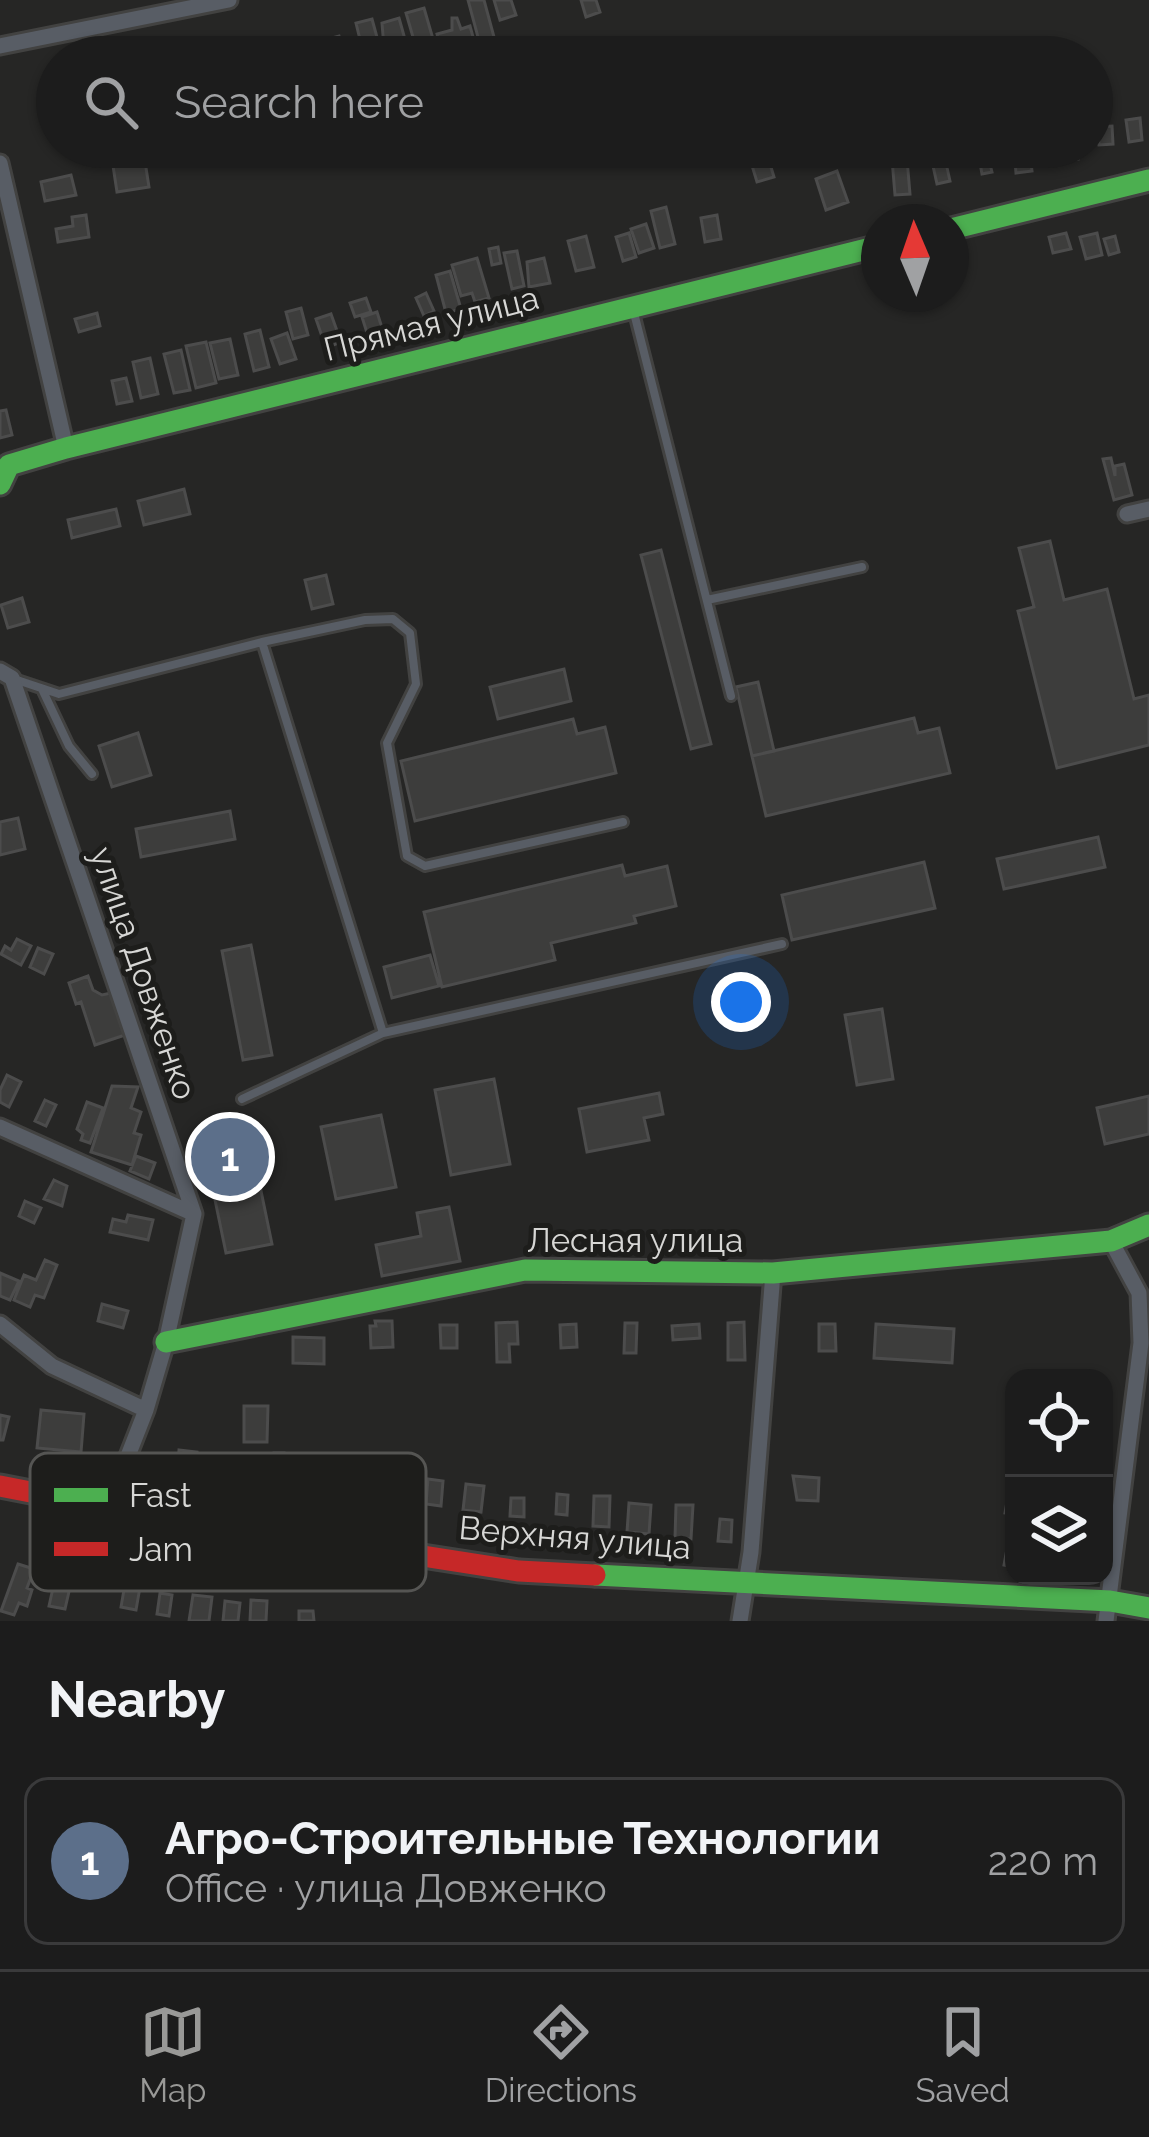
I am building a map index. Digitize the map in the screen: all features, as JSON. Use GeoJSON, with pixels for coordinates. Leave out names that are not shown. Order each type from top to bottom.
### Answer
{"type":"FeatureCollection","features":[{"type":"Feature","properties":{"kind":"street"},"geometry":{"type":"LineString","coordinates":[[50,36],[229,0]]}},
{"type":"Feature","properties":{"kind":"street"},"geometry":{"type":"LineString","coordinates":[[0,46],[36,39]]}},
{"type":"Feature","properties":{"kind":"street"},"geometry":{"type":"LineString","coordinates":[[0,163],[66,448]]}},
{"type":"Feature","properties":{"kind":"street"},"geometry":{"type":"LineString","coordinates":[[969,225],[1149,180]]}},
{"type":"Feature","properties":{"kind":"street","name":"Прямая улица"},"geometry":{"type":"LineString","coordinates":[[3,472],[66,448],[861,251]]}},
{"type":"Feature","properties":{"kind":"street"},"geometry":{"type":"LineString","coordinates":[[1127,514],[1149,509]]}},
{"type":"Feature","properties":{"kind":"street","name":"улица Довженко"},"geometry":{"type":"LineString","coordinates":[[6,675],[194,1214]]}},
{"type":"Feature","properties":{"kind":"street"},"geometry":{"type":"LineString","coordinates":[[0,1127],[194,1214],[166,1342],[129,1453]]}},
{"type":"Feature","properties":{"kind":"street","name":"Лесная улица"},"geometry":{"type":"LineString","coordinates":[[166,1342],[525,1270],[773,1273],[1111,1240],[1149,1226]]}},
{"type":"Feature","properties":{"kind":"street"},"geometry":{"type":"LineString","coordinates":[[1108,1611],[1144,1294],[1111,1240]]}},
{"type":"Feature","properties":{"kind":"street"},"geometry":{"type":"LineString","coordinates":[[740,1621],[773,1273]]}},
{"type":"Feature","properties":{"kind":"street"},"geometry":{"type":"LineString","coordinates":[[0,1324],[52,1366],[146,1410]]}},
{"type":"Feature","properties":{"kind":"street","name":"Верхняя улица"},"geometry":{"type":"LineString","coordinates":[[0,1486],[30,1492]]}},
{"type":"Feature","properties":{"kind":"street","name":"Верхняя улица"},"geometry":{"type":"LineString","coordinates":[[426,1557],[519,1571],[1108,1611],[1149,1608]]}},
{"type":"Feature","properties":{"kind":"lane"},"geometry":{"type":"LineString","coordinates":[[633,308],[731,696]]}},
{"type":"Feature","properties":{"kind":"lane"},"geometry":{"type":"LineString","coordinates":[[707,600],[862,568]]}},
{"type":"Feature","properties":{"kind":"lane"},"geometry":{"type":"LineString","coordinates":[[6,675],[58,694],[262,641],[365,620],[393,620],[410,633],[416,684],[387,743],[407,856],[425,866],[623,822]]}},
{"type":"Feature","properties":{"kind":"lane"},"geometry":{"type":"LineString","coordinates":[[262,641],[383,1033]]}},
{"type":"Feature","properties":{"kind":"lane"},"geometry":{"type":"LineString","coordinates":[[41,688],[69,746],[92,774]]}},
{"type":"Feature","properties":{"kind":"lane"},"geometry":{"type":"LineString","coordinates":[[242,1099],[383,1033],[782,944]]}},
{"type":"Feature","properties":{"kind":"building"},"geometry":{"type":"Polygon","coordinates":[[[468,0],[484,0],[494,36],[478,36],[468,0]]]}},
{"type":"Feature","properties":{"kind":"building"},"geometry":{"type":"Polygon","coordinates":[[[494,0],[511,0],[516,15],[500,20],[494,0]]]}},
{"type":"Feature","properties":{"kind":"building"},"geometry":{"type":"Polygon","coordinates":[[[581,0],[596,0],[600,12],[586,17],[581,0]]]}},
{"type":"Feature","properties":{"kind":"building"},"geometry":{"type":"Polygon","coordinates":[[[424,8],[432,36],[413,36],[406,13],[424,8]]]}},
{"type":"Feature","properties":{"kind":"building"},"geometry":{"type":"Polygon","coordinates":[[[399,18],[404,36],[383,36],[382,23],[399,18]]]}},
{"type":"Feature","properties":{"kind":"building"},"geometry":{"type":"Polygon","coordinates":[[[452,18],[457,18],[461,29],[470,26],[473,36],[438,36],[452,30],[452,18]]]}},
{"type":"Feature","properties":{"kind":"building"},"geometry":{"type":"Polygon","coordinates":[[[372,19],[377,36],[359,36],[356,23],[372,19]]]}},
{"type":"Feature","properties":{"kind":"building"},"geometry":{"type":"Polygon","coordinates":[[[1140,118],[1142,140],[1129,142],[1126,120],[1140,118]]]}},
{"type":"Feature","properties":{"kind":"building"},"geometry":{"type":"Polygon","coordinates":[[[113,168],[146,168],[149,187],[117,192],[113,168]]]}},
{"type":"Feature","properties":{"kind":"building"},"geometry":{"type":"Polygon","coordinates":[[[753,168],[771,168],[774,177],[757,182],[753,168]]]}},
{"type":"Feature","properties":{"kind":"building"},"geometry":{"type":"Polygon","coordinates":[[[893,168],[908,168],[910,194],[895,195],[893,168]]]}},
{"type":"Feature","properties":{"kind":"building"},"geometry":{"type":"Polygon","coordinates":[[[933,168],[947,168],[950,181],[937,184],[933,168]]]}},
{"type":"Feature","properties":{"kind":"building"},"geometry":{"type":"Polygon","coordinates":[[[837,171],[848,202],[826,210],[816,179],[837,171]]]}},
{"type":"Feature","properties":{"kind":"building"},"geometry":{"type":"Polygon","coordinates":[[[71,175],[76,195],[45,201],[41,182],[71,175]]]}},
{"type":"Feature","properties":{"kind":"building"},"geometry":{"type":"Polygon","coordinates":[[[666,207],[675,244],[660,248],[651,211],[666,207]]]}},
{"type":"Feature","properties":{"kind":"building"},"geometry":{"type":"Polygon","coordinates":[[[86,215],[89,237],[58,242],[56,229],[73,226],[72,217],[86,215]]]}},
{"type":"Feature","properties":{"kind":"building"},"geometry":{"type":"Polygon","coordinates":[[[717,215],[721,239],[705,242],[701,218],[717,215]]]}},
{"type":"Feature","properties":{"kind":"building"},"geometry":{"type":"Polygon","coordinates":[[[646,224],[654,248],[639,253],[631,229],[646,224]]]}},
{"type":"Feature","properties":{"kind":"building"},"geometry":{"type":"Polygon","coordinates":[[[629,233],[636,257],[623,261],[616,237],[629,233]]]}},
{"type":"Feature","properties":{"kind":"building"},"geometry":{"type":"Polygon","coordinates":[[[1066,233],[1071,249],[1053,253],[1049,237],[1066,233]]]}},
{"type":"Feature","properties":{"kind":"building"},"geometry":{"type":"Polygon","coordinates":[[[1097,233],[1102,255],[1086,259],[1080,237],[1097,233]]]}},
{"type":"Feature","properties":{"kind":"building"},"geometry":{"type":"Polygon","coordinates":[[[586,236],[594,267],[576,271],[568,241],[586,236]]]}},
{"type":"Feature","properties":{"kind":"building"},"geometry":{"type":"Polygon","coordinates":[[[1115,236],[1119,252],[1109,255],[1104,239],[1115,236]]]}},
{"type":"Feature","properties":{"kind":"building"},"geometry":{"type":"Polygon","coordinates":[[[498,247],[501,263],[492,265],[489,249],[498,247]]]}},
{"type":"Feature","properties":{"kind":"building"},"geometry":{"type":"Polygon","coordinates":[[[517,251],[524,286],[512,289],[504,253],[517,251]]]}},
{"type":"Feature","properties":{"kind":"building"},"geometry":{"type":"Polygon","coordinates":[[[477,258],[489,298],[475,302],[472,293],[461,296],[452,265],[477,258]]]}},
{"type":"Feature","properties":{"kind":"building"},"geometry":{"type":"Polygon","coordinates":[[[544,258],[550,283],[529,287],[527,262],[544,258]]]}},
{"type":"Feature","properties":{"kind":"building"},"geometry":{"type":"Polygon","coordinates":[[[450,271],[461,309],[446,313],[436,275],[450,271]]]}},
{"type":"Feature","properties":{"kind":"building"},"geometry":{"type":"Polygon","coordinates":[[[426,293],[434,311],[424,316],[416,298],[426,293]]]}},
{"type":"Feature","properties":{"kind":"building"},"geometry":{"type":"Polygon","coordinates":[[[366,298],[371,312],[355,317],[350,303],[366,298]]]}},
{"type":"Feature","properties":{"kind":"building"},"geometry":{"type":"Polygon","coordinates":[[[301,308],[308,335],[293,339],[286,312],[301,308]]]}},
{"type":"Feature","properties":{"kind":"building"},"geometry":{"type":"Polygon","coordinates":[[[377,312],[383,331],[368,336],[362,317],[377,312]]]}},
{"type":"Feature","properties":{"kind":"building"},"geometry":{"type":"Polygon","coordinates":[[[97,313],[100,326],[79,332],[75,319],[97,313]]]}},
{"type":"Feature","properties":{"kind":"building"},"geometry":{"type":"Polygon","coordinates":[[[331,314],[341,342],[326,348],[316,319],[331,314]]]}},
{"type":"Feature","properties":{"kind":"building"},"geometry":{"type":"Polygon","coordinates":[[[260,330],[269,367],[254,371],[245,334],[260,330]]]}},
{"type":"Feature","properties":{"kind":"building"},"geometry":{"type":"Polygon","coordinates":[[[287,333],[296,359],[280,364],[271,339],[287,333]]]}},
{"type":"Feature","properties":{"kind":"building"},"geometry":{"type":"Polygon","coordinates":[[[230,339],[238,375],[219,379],[210,343],[230,339]]]}},
{"type":"Feature","properties":{"kind":"building"},"geometry":{"type":"Polygon","coordinates":[[[206,342],[216,383],[196,388],[186,346],[206,342]]]}},
{"type":"Feature","properties":{"kind":"building"},"geometry":{"type":"Polygon","coordinates":[[[181,350],[190,390],[174,393],[164,354],[181,350]]]}},
{"type":"Feature","properties":{"kind":"building"},"geometry":{"type":"Polygon","coordinates":[[[150,358],[158,394],[141,398],[133,362],[150,358]]]}},
{"type":"Feature","properties":{"kind":"building"},"geometry":{"type":"Polygon","coordinates":[[[126,378],[132,401],[117,404],[112,381],[126,378]]]}},
{"type":"Feature","properties":{"kind":"building"},"geometry":{"type":"Polygon","coordinates":[[[6,410],[12,435],[0,438],[0,411],[6,410]]]}},
{"type":"Feature","properties":{"kind":"building"},"geometry":{"type":"Polygon","coordinates":[[[1111,458],[1115,476],[1115,466],[1124,464],[1132,495],[1114,500],[1103,459],[1111,458]]]}},
{"type":"Feature","properties":{"kind":"building"},"geometry":{"type":"Polygon","coordinates":[[[184,489],[190,514],[144,525],[138,501],[184,489]]]}},
{"type":"Feature","properties":{"kind":"building"},"geometry":{"type":"Polygon","coordinates":[[[116,509],[120,526],[72,538],[68,520],[116,509]]]}},
{"type":"Feature","properties":{"kind":"building"},"geometry":{"type":"Polygon","coordinates":[[[1050,541],[1064,600],[1107,589],[1134,699],[1149,695],[1149,745],[1057,768],[1018,611],[1034,607],[1019,548],[1050,541]]]}},
{"type":"Feature","properties":{"kind":"building"},"geometry":{"type":"Polygon","coordinates":[[[661,550],[711,744],[691,749],[641,555],[661,550]]]}},
{"type":"Feature","properties":{"kind":"building"},"geometry":{"type":"Polygon","coordinates":[[[326,575],[333,604],[312,609],[305,580],[326,575]]]}},
{"type":"Feature","properties":{"kind":"building"},"geometry":{"type":"Polygon","coordinates":[[[22,598],[29,622],[8,628],[1,605],[22,598]]]}},
{"type":"Feature","properties":{"kind":"building"},"geometry":{"type":"Polygon","coordinates":[[[564,669],[571,701],[498,719],[490,687],[564,669]]]}},
{"type":"Feature","properties":{"kind":"building"},"geometry":{"type":"Polygon","coordinates":[[[758,682],[774,751],[752,756],[736,687],[758,682]]]}},
{"type":"Feature","properties":{"kind":"building"},"geometry":{"type":"Polygon","coordinates":[[[914,718],[918,733],[939,728],[950,773],[766,816],[752,756],[914,718]]]}},
{"type":"Feature","properties":{"kind":"building"},"geometry":{"type":"Polygon","coordinates":[[[573,719],[577,734],[605,727],[616,773],[415,821],[401,761],[573,719]]]}},
{"type":"Feature","properties":{"kind":"building"},"geometry":{"type":"Polygon","coordinates":[[[138,733],[151,775],[112,787],[99,746],[138,733]]]}},
{"type":"Feature","properties":{"kind":"building"},"geometry":{"type":"Polygon","coordinates":[[[230,811],[235,839],[141,857],[136,829],[230,811]]]}},
{"type":"Feature","properties":{"kind":"building"},"geometry":{"type":"Polygon","coordinates":[[[18,818],[25,849],[0,855],[0,822],[18,818]]]}},
{"type":"Feature","properties":{"kind":"building"},"geometry":{"type":"Polygon","coordinates":[[[1098,837],[1105,867],[1004,889],[997,859],[1098,837]]]}},
{"type":"Feature","properties":{"kind":"building"},"geometry":{"type":"Polygon","coordinates":[[[924,862],[935,908],[792,940],[782,895],[924,862]]]}},
{"type":"Feature","properties":{"kind":"building"},"geometry":{"type":"Polygon","coordinates":[[[622,865],[625,876],[667,866],[676,906],[634,916],[636,923],[551,943],[555,960],[442,987],[424,912],[622,865]]]}},
{"type":"Feature","properties":{"kind":"building"},"geometry":{"type":"Polygon","coordinates":[[[17,939],[31,946],[21,965],[1,954],[5,946],[11,950],[17,939]]]}},
{"type":"Feature","properties":{"kind":"building"},"geometry":{"type":"Polygon","coordinates":[[[251,945],[272,1055],[243,1060],[222,951],[251,945]]]}},
{"type":"Feature","properties":{"kind":"building"},"geometry":{"type":"Polygon","coordinates":[[[38,948],[53,954],[44,974],[30,967],[38,948]]]}},
{"type":"Feature","properties":{"kind":"building"},"geometry":{"type":"Polygon","coordinates":[[[430,955],[439,986],[392,998],[384,967],[430,955]]]}},
{"type":"Feature","properties":{"kind":"building"},"geometry":{"type":"Polygon","coordinates":[[[88,976],[93,990],[111,993],[125,1035],[95,1045],[81,1002],[76,1004],[69,983],[88,976]]]}},
{"type":"Feature","properties":{"kind":"building"},"geometry":{"type":"Polygon","coordinates":[[[882,1009],[893,1079],[857,1085],[845,1015],[882,1009]]]}},
{"type":"Feature","properties":{"kind":"building"},"geometry":{"type":"Polygon","coordinates":[[[7,1075],[21,1082],[9,1107],[0,1102],[7,1075]]]}},
{"type":"Feature","properties":{"kind":"building"},"geometry":{"type":"Polygon","coordinates":[[[494,1079],[510,1164],[451,1175],[435,1090],[494,1079]]]}},
{"type":"Feature","properties":{"kind":"building"},"geometry":{"type":"Polygon","coordinates":[[[112,1086],[138,1087],[131,1108],[141,1112],[134,1133],[141,1135],[132,1165],[91,1152],[112,1086]]]}},
{"type":"Feature","properties":{"kind":"building"},"geometry":{"type":"Polygon","coordinates":[[[659,1093],[663,1114],[644,1118],[649,1140],[587,1152],[579,1109],[659,1093]]]}},
{"type":"Feature","properties":{"kind":"building"},"geometry":{"type":"Polygon","coordinates":[[[1149,1096],[1149,1134],[1105,1144],[1097,1108],[1149,1096]]]}},
{"type":"Feature","properties":{"kind":"building"},"geometry":{"type":"Polygon","coordinates":[[[45,1100],[56,1105],[46,1126],[35,1121],[45,1100]]]}},
{"type":"Feature","properties":{"kind":"building"},"geometry":{"type":"Polygon","coordinates":[[[87,1102],[103,1108],[90,1143],[81,1140],[83,1134],[77,1129],[87,1102]]]}},
{"type":"Feature","properties":{"kind":"building"},"geometry":{"type":"Polygon","coordinates":[[[381,1115],[396,1187],[336,1199],[321,1127],[381,1115]]]}},
{"type":"Feature","properties":{"kind":"building"},"geometry":{"type":"Polygon","coordinates":[[[248,1128],[272,1244],[226,1253],[202,1137],[248,1128]]]}},
{"type":"Feature","properties":{"kind":"building"},"geometry":{"type":"Polygon","coordinates":[[[136,1156],[155,1163],[149,1179],[130,1171],[136,1156]]]}},
{"type":"Feature","properties":{"kind":"building"},"geometry":{"type":"Polygon","coordinates":[[[54,1180],[67,1186],[62,1206],[44,1199],[54,1180]]]}},
{"type":"Feature","properties":{"kind":"building"},"geometry":{"type":"Polygon","coordinates":[[[25,1201],[41,1208],[34,1223],[19,1216],[25,1201]]]}},
{"type":"Feature","properties":{"kind":"building"},"geometry":{"type":"Polygon","coordinates":[[[449,1207],[460,1261],[382,1276],[376,1245],[421,1236],[417,1213],[449,1207]]]}},
{"type":"Feature","properties":{"kind":"building"},"geometry":{"type":"Polygon","coordinates":[[[128,1215],[153,1220],[148,1240],[110,1232],[113,1219],[126,1222],[128,1215]]]}},
{"type":"Feature","properties":{"kind":"building"},"geometry":{"type":"Polygon","coordinates":[[[45,1260],[57,1265],[44,1298],[35,1295],[30,1307],[14,1300],[24,1275],[36,1280],[45,1260]]]}},
{"type":"Feature","properties":{"kind":"building"},"geometry":{"type":"Polygon","coordinates":[[[0,1273],[19,1281],[10,1300],[0,1296],[0,1273]]]}},
{"type":"Feature","properties":{"kind":"building"},"geometry":{"type":"Polygon","coordinates":[[[102,1304],[128,1311],[123,1328],[98,1321],[102,1304]]]}},
{"type":"Feature","properties":{"kind":"building"},"geometry":{"type":"Polygon","coordinates":[[[375,1321],[392,1321],[393,1347],[371,1348],[370,1326],[376,1326],[375,1321]]]}},
{"type":"Feature","properties":{"kind":"building"},"geometry":{"type":"Polygon","coordinates":[[[517,1322],[518,1344],[509,1344],[510,1362],[497,1362],[496,1323],[517,1322]]]}},
{"type":"Feature","properties":{"kind":"building"},"geometry":{"type":"Polygon","coordinates":[[[744,1322],[745,1360],[728,1360],[728,1323],[744,1322]]]}},
{"type":"Feature","properties":{"kind":"building"},"geometry":{"type":"Polygon","coordinates":[[[625,1323],[637,1323],[636,1353],[624,1353],[625,1323]]]}},
{"type":"Feature","properties":{"kind":"building"},"geometry":{"type":"Polygon","coordinates":[[[576,1324],[577,1347],[561,1348],[560,1325],[576,1324]]]}},
{"type":"Feature","properties":{"kind":"building"},"geometry":{"type":"Polygon","coordinates":[[[699,1324],[700,1338],[673,1340],[672,1326],[699,1324]]]}},
{"type":"Feature","properties":{"kind":"building"},"geometry":{"type":"Polygon","coordinates":[[[819,1324],[835,1324],[836,1351],[819,1351],[819,1324]]]}},
{"type":"Feature","properties":{"kind":"building"},"geometry":{"type":"Polygon","coordinates":[[[876,1324],[954,1329],[952,1363],[874,1358],[876,1324]]]}},
{"type":"Feature","properties":{"kind":"building"},"geometry":{"type":"Polygon","coordinates":[[[440,1325],[457,1325],[457,1348],[441,1348],[440,1325]]]}},
{"type":"Feature","properties":{"kind":"building"},"geometry":{"type":"Polygon","coordinates":[[[293,1337],[324,1338],[324,1364],[293,1363],[293,1337]]]}},
{"type":"Feature","properties":{"kind":"building"},"geometry":{"type":"Polygon","coordinates":[[[244,1406],[268,1406],[267,1442],[244,1442],[244,1406]]]}},
{"type":"Feature","properties":{"kind":"building"},"geometry":{"type":"Polygon","coordinates":[[[41,1410],[84,1414],[81,1452],[37,1448],[41,1410]]]}},
{"type":"Feature","properties":{"kind":"building"},"geometry":{"type":"Polygon","coordinates":[[[0,1415],[9,1417],[3,1440],[0,1440],[0,1415]]]}},
{"type":"Feature","properties":{"kind":"building"},"geometry":{"type":"Polygon","coordinates":[[[793,1476],[819,1478],[818,1501],[797,1500],[793,1476]]]}},
{"type":"Feature","properties":{"kind":"building"},"geometry":{"type":"Polygon","coordinates":[[[428,1479],[443,1481],[441,1506],[426,1504],[428,1479]]]}},
{"type":"Feature","properties":{"kind":"building"},"geometry":{"type":"Polygon","coordinates":[[[466,1484],[484,1486],[481,1512],[463,1510],[466,1484]]]}},
{"type":"Feature","properties":{"kind":"building"},"geometry":{"type":"Polygon","coordinates":[[[557,1494],[568,1495],[567,1515],[556,1514],[557,1494]]]}},
{"type":"Feature","properties":{"kind":"building"},"geometry":{"type":"Polygon","coordinates":[[[594,1496],[610,1496],[609,1527],[593,1526],[594,1496]]]}},
{"type":"Feature","properties":{"kind":"building"},"geometry":{"type":"Polygon","coordinates":[[[511,1498],[524,1498],[524,1517],[510,1516],[511,1498]]]}},
{"type":"Feature","properties":{"kind":"building"},"geometry":{"type":"Polygon","coordinates":[[[629,1503],[651,1505],[649,1534],[627,1532],[629,1503]]]}},
{"type":"Feature","properties":{"kind":"building"},"geometry":{"type":"Polygon","coordinates":[[[676,1505],[693,1505],[691,1539],[675,1538],[676,1505]]]}},
{"type":"Feature","properties":{"kind":"building"},"geometry":{"type":"Polygon","coordinates":[[[720,1519],[732,1520],[731,1542],[718,1541],[720,1519]]]}},
{"type":"Feature","properties":{"kind":"building"},"geometry":{"type":"Polygon","coordinates":[[[18,1564],[30,1568],[27,1606],[19,1603],[14,1615],[1,1611],[18,1564]]]}},
{"type":"Feature","properties":{"kind":"building"},"geometry":{"type":"Polygon","coordinates":[[[52,1591],[69,1591],[65,1609],[49,1606],[52,1591]]]}},
{"type":"Feature","properties":{"kind":"building"},"geometry":{"type":"Polygon","coordinates":[[[124,1591],[139,1591],[136,1610],[121,1607],[124,1591]]]}},
{"type":"Feature","properties":{"kind":"building"},"geometry":{"type":"Polygon","coordinates":[[[160,1593],[172,1595],[169,1616],[157,1614],[160,1593]]]}},
{"type":"Feature","properties":{"kind":"building"},"geometry":{"type":"Polygon","coordinates":[[[193,1595],[212,1597],[209,1621],[189,1621],[193,1595]]]}},
{"type":"Feature","properties":{"kind":"building"},"geometry":{"type":"Polygon","coordinates":[[[251,1600],[267,1601],[266,1621],[250,1621],[251,1600]]]}},
{"type":"Feature","properties":{"kind":"building"},"geometry":{"type":"Polygon","coordinates":[[[225,1601],[240,1603],[238,1621],[223,1621],[225,1601]]]}},
{"type":"Feature","properties":{"kind":"building"},"geometry":{"type":"Polygon","coordinates":[[[299,1611],[313,1611],[314,1621],[299,1621],[299,1611]]]}},
{"type":"Feature","properties":{"kind":"traffic: fast"},"geometry":{"type":"LineString","coordinates":[[969,225],[1149,180]]}},
{"type":"Feature","properties":{"kind":"traffic: fast"},"geometry":{"type":"LineString","coordinates":[[0,484],[9,465],[66,448],[861,250]]}},
{"type":"Feature","properties":{"kind":"traffic: fast"},"geometry":{"type":"LineString","coordinates":[[166,1342],[525,1270],[773,1273],[1111,1241],[1149,1225]]}},
{"type":"Feature","properties":{"kind":"traffic: fast"},"geometry":{"type":"LineString","coordinates":[[595,1575],[1110,1601],[1149,1608]]}},
{"type":"Feature","properties":{"kind":"traffic: jam"},"geometry":{"type":"LineString","coordinates":[[0,1486],[30,1492]]}},
{"type":"Feature","properties":{"kind":"traffic: jam"},"geometry":{"type":"LineString","coordinates":[[426,1557],[519,1571],[595,1575]]}},
{"type":"Feature","properties":{"kind":"place","name":"Агро-Строительные Технологии"},"geometry":{"type":"Point","coordinates":[230,1157]}}]}
